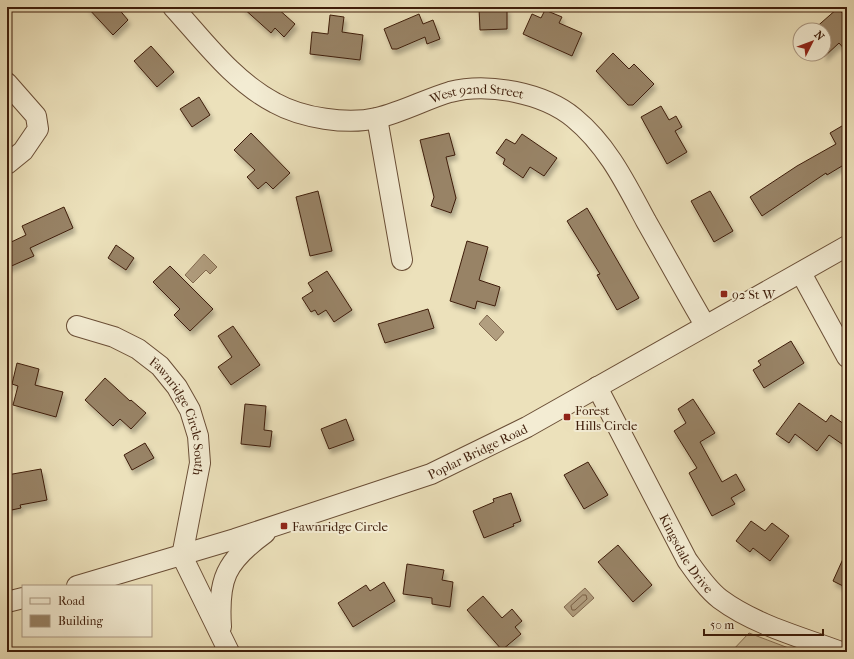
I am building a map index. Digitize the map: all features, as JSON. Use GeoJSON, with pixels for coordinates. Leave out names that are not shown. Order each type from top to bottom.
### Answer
{"type":"FeatureCollection","features":[{"type":"Feature","properties":{"kind":"street","name":"West 92nd Street"},"geometry":{"type":"LineString","coordinates":[[173,7],[226,66],[249,87],[275,104],[303,115],[364,120],[377,118],[451,92],[483,88],[514,91],[545,101],[572,116],[595,137],[614,162],[705,325]]}},
{"type":"Feature","properties":{"kind":"street"},"geometry":{"type":"LineString","coordinates":[[7,83],[36,116],[38,129],[23,151],[7,164]]}},
{"type":"Feature","properties":{"kind":"street"},"geometry":{"type":"LineString","coordinates":[[377,118],[402,260]]}},
{"type":"Feature","properties":{"kind":"street","name":"Poplar Bridge Road"},"geometry":{"type":"LineString","coordinates":[[81,585],[182,556],[431,474],[527,427],[847,246]]}},
{"type":"Feature","properties":{"kind":"street"},"geometry":{"type":"LineString","coordinates":[[801,273],[847,357]]}},
{"type":"Feature","properties":{"kind":"street","name":"Fawnridge Circle South"},"geometry":{"type":"LineString","coordinates":[[78,326],[114,338],[138,349],[160,366],[177,387],[190,410],[198,436],[200,463],[182,556]]}},
{"type":"Feature","properties":{"kind":"street","name":"Kingsdale Drive"},"geometry":{"type":"LineString","coordinates":[[597,387],[687,560],[701,580],[719,598],[740,612],[841,652]]}},
{"type":"Feature","properties":{"kind":"street"},"geometry":{"type":"LineString","coordinates":[[225,644],[219,602],[226,575],[236,559],[275,526]]}},
{"type":"Feature","properties":{"kind":"street"},"geometry":{"type":"LineString","coordinates":[[182,556],[225,644]]}},
{"type":"Feature","properties":{"kind":"street"},"geometry":{"type":"LineString","coordinates":[[7,602],[22,598]]}},
{"type":"Feature","properties":{"kind":"shaded area"},"geometry":{"type":"Polygon","coordinates":[[[749,633],[799,652],[731,652],[749,633]]]}},
{"type":"Feature","properties":{"kind":"water"},"geometry":{"type":"Polygon","coordinates":[[[204,254],[217,267],[210,274],[206,270],[193,283],[185,275],[204,254]]]}},
{"type":"Feature","properties":{"kind":"water"},"geometry":{"type":"Polygon","coordinates":[[[487,315],[504,332],[496,341],[479,324],[487,315]]]}},
{"type":"Feature","properties":{"kind":"water"},"geometry":{"type":"Polygon","coordinates":[[[585,588],[594,598],[573,617],[564,607],[585,588]]]}},
{"type":"Feature","properties":{"kind":"building"},"geometry":{"type":"Polygon","coordinates":[[[87,7],[117,7],[128,20],[113,35],[87,7]]]}},
{"type":"Feature","properties":{"kind":"building"},"geometry":{"type":"Polygon","coordinates":[[[242,7],[276,7],[295,24],[284,37],[275,28],[271,33],[242,7]]]}},
{"type":"Feature","properties":{"kind":"building"},"geometry":{"type":"Polygon","coordinates":[[[479,8],[507,8],[507,29],[480,30],[479,8]]]}},
{"type":"Feature","properties":{"kind":"building"},"geometry":{"type":"Polygon","coordinates":[[[838,8],[847,19],[847,52],[839,43],[832,50],[832,22],[822,22],[838,8]]]}},
{"type":"Feature","properties":{"kind":"building"},"geometry":{"type":"Polygon","coordinates":[[[545,10],[562,17],[559,23],[582,33],[572,56],[523,34],[532,14],[541,18],[545,10]]]}},
{"type":"Feature","properties":{"kind":"building"},"geometry":{"type":"Polygon","coordinates":[[[419,14],[423,24],[433,20],[440,39],[427,44],[425,37],[397,49],[392,49],[384,29],[419,14]]]}},
{"type":"Feature","properties":{"kind":"building"},"geometry":{"type":"Polygon","coordinates":[[[330,15],[344,17],[342,32],[363,35],[360,60],[310,54],[312,32],[328,34],[330,15]]]}},
{"type":"Feature","properties":{"kind":"building"},"geometry":{"type":"Polygon","coordinates":[[[151,46],[174,72],[157,87],[134,61],[151,46]]]}},
{"type":"Feature","properties":{"kind":"building"},"geometry":{"type":"Polygon","coordinates":[[[613,53],[629,69],[634,64],[654,84],[633,105],[628,105],[596,71],[613,53]]]}},
{"type":"Feature","properties":{"kind":"building"},"geometry":{"type":"Polygon","coordinates":[[[199,97],[210,115],[192,127],[180,109],[199,97]]]}},
{"type":"Feature","properties":{"kind":"building"},"geometry":{"type":"Polygon","coordinates":[[[661,106],[669,120],[676,116],[682,127],[675,131],[687,152],[667,164],[641,117],[661,106]]]}},
{"type":"Feature","properties":{"kind":"building"},"geometry":{"type":"Polygon","coordinates":[[[847,123],[847,163],[827,175],[826,173],[762,216],[750,197],[797,166],[836,144],[830,133],[847,123]]]}},
{"type":"Feature","properties":{"kind":"building"},"geometry":{"type":"Polygon","coordinates":[[[251,133],[290,173],[273,189],[266,182],[258,189],[247,177],[255,170],[234,150],[251,133]]]}},
{"type":"Feature","properties":{"kind":"building"},"geometry":{"type":"Polygon","coordinates":[[[449,133],[455,155],[446,157],[456,198],[451,213],[431,206],[434,197],[420,140],[449,133]]]}},
{"type":"Feature","properties":{"kind":"building"},"geometry":{"type":"Polygon","coordinates":[[[522,134],[557,158],[544,176],[530,167],[523,178],[503,164],[505,159],[496,153],[506,139],[515,144],[522,134]]]}},
{"type":"Feature","properties":{"kind":"building"},"geometry":{"type":"Polygon","coordinates":[[[318,191],[332,251],[310,256],[296,197],[318,191]]]}},
{"type":"Feature","properties":{"kind":"building"},"geometry":{"type":"Polygon","coordinates":[[[710,191],[733,231],[714,242],[691,201],[710,191]]]}},
{"type":"Feature","properties":{"kind":"building"},"geometry":{"type":"Polygon","coordinates":[[[64,207],[73,228],[30,248],[34,256],[7,268],[7,244],[26,235],[22,226],[64,207]]]}},
{"type":"Feature","properties":{"kind":"building"},"geometry":{"type":"Polygon","coordinates":[[[587,208],[639,298],[617,310],[597,275],[600,274],[567,221],[587,208]]]}},
{"type":"Feature","properties":{"kind":"building"},"geometry":{"type":"Polygon","coordinates":[[[467,241],[488,247],[479,280],[500,287],[495,306],[477,301],[475,309],[450,301],[467,241]]]}},
{"type":"Feature","properties":{"kind":"building"},"geometry":{"type":"Polygon","coordinates":[[[116,245],[134,258],[126,270],[108,258],[116,245]]]}},
{"type":"Feature","properties":{"kind":"building"},"geometry":{"type":"Polygon","coordinates":[[[170,266],[213,309],[190,331],[174,315],[180,309],[153,282],[170,266]]]}},
{"type":"Feature","properties":{"kind":"building"},"geometry":{"type":"Polygon","coordinates":[[[327,271],[352,310],[334,322],[326,310],[318,315],[315,310],[311,312],[302,298],[313,291],[308,283],[327,271]]]}},
{"type":"Feature","properties":{"kind":"building"},"geometry":{"type":"Polygon","coordinates":[[[428,309],[434,328],[385,343],[378,324],[428,309]]]}},
{"type":"Feature","properties":{"kind":"building"},"geometry":{"type":"Polygon","coordinates":[[[233,326],[260,365],[231,385],[218,367],[232,357],[218,336],[233,326]]]}},
{"type":"Feature","properties":{"kind":"building"},"geometry":{"type":"Polygon","coordinates":[[[791,341],[804,363],[764,388],[753,370],[761,365],[758,361],[791,341]]]}},
{"type":"Feature","properties":{"kind":"building"},"geometry":{"type":"Polygon","coordinates":[[[17,363],[39,369],[35,385],[63,392],[56,417],[13,405],[18,386],[12,384],[17,363]]]}},
{"type":"Feature","properties":{"kind":"building"},"geometry":{"type":"Polygon","coordinates":[[[105,378],[130,401],[131,400],[146,413],[131,429],[120,419],[113,426],[85,400],[105,378]]]}},
{"type":"Feature","properties":{"kind":"building"},"geometry":{"type":"Polygon","coordinates":[[[693,399],[715,433],[700,442],[722,482],[736,474],[745,490],[731,498],[735,504],[712,516],[689,473],[697,468],[674,431],[686,423],[678,409],[693,399]]]}},
{"type":"Feature","properties":{"kind":"building"},"geometry":{"type":"Polygon","coordinates":[[[799,403],[826,422],[831,415],[847,426],[847,437],[842,444],[829,435],[817,451],[795,434],[789,443],[776,434],[799,403]]]}},
{"type":"Feature","properties":{"kind":"building"},"geometry":{"type":"Polygon","coordinates":[[[245,404],[266,406],[264,430],[272,431],[270,447],[241,444],[245,404]]]}},
{"type":"Feature","properties":{"kind":"building"},"geometry":{"type":"Polygon","coordinates":[[[346,419],[354,440],[329,449],[321,429],[346,419]]]}},
{"type":"Feature","properties":{"kind":"building"},"geometry":{"type":"Polygon","coordinates":[[[145,443],[154,458],[132,470],[124,455],[145,443]]]}},
{"type":"Feature","properties":{"kind":"building"},"geometry":{"type":"Polygon","coordinates":[[[588,462],[608,495],[584,509],[564,475],[588,462]]]}},
{"type":"Feature","properties":{"kind":"building"},"geometry":{"type":"Polygon","coordinates":[[[41,469],[47,500],[20,505],[21,508],[7,511],[7,475],[41,469]]]}},
{"type":"Feature","properties":{"kind":"building"},"geometry":{"type":"Polygon","coordinates":[[[511,493],[521,521],[513,524],[514,526],[484,538],[473,511],[494,502],[493,499],[511,493]]]}},
{"type":"Feature","properties":{"kind":"building"},"geometry":{"type":"Polygon","coordinates":[[[751,521],[765,531],[772,523],[789,536],[770,561],[753,548],[750,552],[736,541],[751,521]]]}},
{"type":"Feature","properties":{"kind":"building"},"geometry":{"type":"Polygon","coordinates":[[[618,545],[652,585],[633,602],[598,562],[618,545]]]}},
{"type":"Feature","properties":{"kind":"building"},"geometry":{"type":"Polygon","coordinates":[[[847,550],[847,588],[833,581],[847,550]]]}},
{"type":"Feature","properties":{"kind":"building"},"geometry":{"type":"Polygon","coordinates":[[[407,564],[444,570],[442,580],[453,582],[450,607],[432,604],[432,598],[403,594],[407,564]]]}},
{"type":"Feature","properties":{"kind":"building"},"geometry":{"type":"Polygon","coordinates":[[[384,582],[395,601],[353,627],[338,603],[366,585],[370,591],[384,582]]]}},
{"type":"Feature","properties":{"kind":"building"},"geometry":{"type":"Polygon","coordinates":[[[483,596],[502,618],[512,609],[522,621],[515,627],[521,634],[502,650],[467,610],[483,596]]]}},
{"type":"Feature","properties":{"kind":"place","name":"92 St W"},"geometry":{"type":"Point","coordinates":[724,294]}},
{"type":"Feature","properties":{"kind":"place","name":"Forest Hills Circle"},"geometry":{"type":"Point","coordinates":[567,417]}},
{"type":"Feature","properties":{"kind":"place","name":"Fawnridge Circle"},"geometry":{"type":"Point","coordinates":[284,526]}}]}
